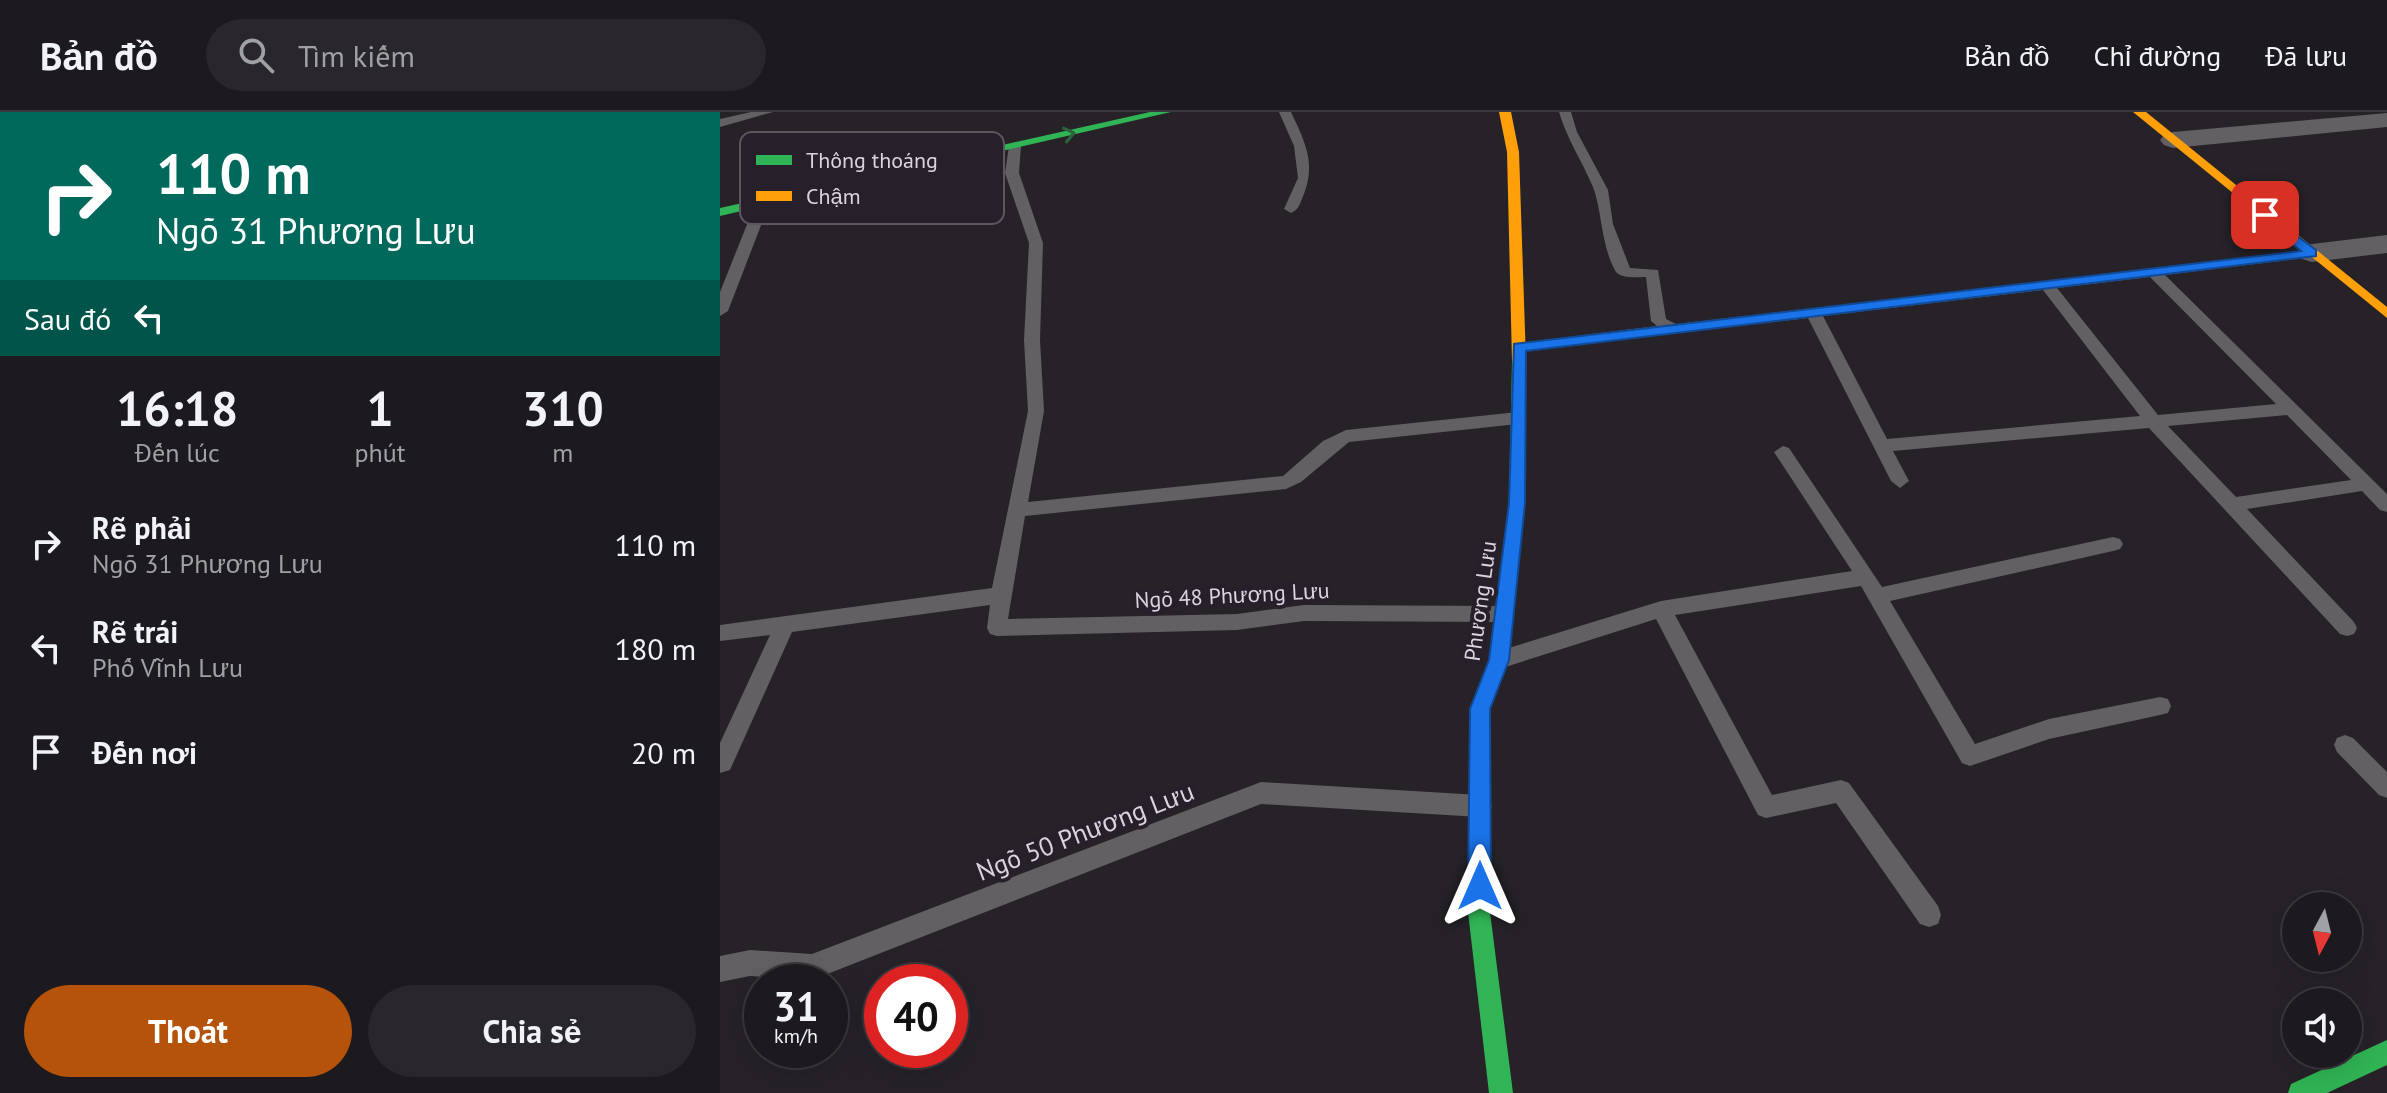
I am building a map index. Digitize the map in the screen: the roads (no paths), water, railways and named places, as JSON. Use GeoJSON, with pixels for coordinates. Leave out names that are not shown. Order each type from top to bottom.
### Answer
{"type":"FeatureCollection","features":[{"type":"Feature","properties":{"kind":"main road"},"geometry":{"type":"LineString","coordinates":[[1004,148],[1165,112]]}},
{"type":"Feature","properties":{"kind":"main road","name":"Phương Lưu"},"geometry":{"type":"LineString","coordinates":[[1501,1093],[1479,912],[1480,709],[1499,660],[1517,503],[1519,348],[1513,152],[1505,112]]}},
{"type":"Feature","properties":{"kind":"main road"},"geometry":{"type":"LineString","coordinates":[[2139,112],[2387,314]]}},
{"type":"Feature","properties":{"kind":"main road"},"geometry":{"type":"LineString","coordinates":[[720,212],[740,207]]}},
{"type":"Feature","properties":{"kind":"main road"},"geometry":{"type":"LineString","coordinates":[[2300,1093],[2387,1052]]}},
{"type":"Feature","properties":{"kind":"street"},"geometry":{"type":"LineString","coordinates":[[2173,140],[2387,120]]}},
{"type":"Feature","properties":{"kind":"street"},"geometry":{"type":"LineString","coordinates":[[2312,253],[2387,244]]}},
{"type":"Feature","properties":{"kind":"lane"},"geometry":{"type":"LineString","coordinates":[[720,123],[767,112]]}},
{"type":"Feature","properties":{"kind":"lane"},"geometry":{"type":"LineString","coordinates":[[1285,112],[1300,146],[1305,178],[1291,209]]}},
{"type":"Feature","properties":{"kind":"lane"},"geometry":{"type":"LineString","coordinates":[[1565,112],[1571,132],[1601,190],[1606,224],[1624,272],[1653,273],[1659,321],[1672,329]]}},
{"type":"Feature","properties":{"kind":"lane","name":"Ngõ 48 Phương Lưu"},"geometry":{"type":"LineString","coordinates":[[1015,146],[1012,173],[1036,243],[1032,340],[1036,411],[997,628],[1237,622],[1304,613],[1504,614]]}},
{"type":"Feature","properties":{"kind":"lane"},"geometry":{"type":"LineString","coordinates":[[720,311],[754,224]]}},
{"type":"Feature","properties":{"kind":"lane"},"geometry":{"type":"LineString","coordinates":[[1519,348],[2312,253]]}},
{"type":"Feature","properties":{"kind":"lane"},"geometry":{"type":"LineString","coordinates":[[2154,272],[2387,505]]}},
{"type":"Feature","properties":{"kind":"lane"},"geometry":{"type":"LineString","coordinates":[[2047,285],[2153,421],[2347,628]]}},
{"type":"Feature","properties":{"kind":"lane"},"geometry":{"type":"LineString","coordinates":[[1813,312],[1900,481]]}},
{"type":"Feature","properties":{"kind":"lane"},"geometry":{"type":"LineString","coordinates":[[1881,446],[2288,409]]}},
{"type":"Feature","properties":{"kind":"lane"},"geometry":{"type":"LineString","coordinates":[[1017,510],[1286,482],[1302,475],[1326,446],[1346,436],[1518,418]]}},
{"type":"Feature","properties":{"kind":"lane"},"geometry":{"type":"LineString","coordinates":[[1783,452],[1866,577],[1970,756],[2049,729],[2160,706]]}},
{"type":"Feature","properties":{"kind":"lane"},"geometry":{"type":"LineString","coordinates":[[2231,505],[2365,484]]}},
{"type":"Feature","properties":{"kind":"lane"},"geometry":{"type":"LineString","coordinates":[[1877,596],[2113,544]]}},
{"type":"Feature","properties":{"kind":"lane"},"geometry":{"type":"LineString","coordinates":[[1499,660],[1661,609],[1866,577]]}},
{"type":"Feature","properties":{"kind":"lane"},"geometry":{"type":"LineString","coordinates":[[720,633],[1001,595]]}},
{"type":"Feature","properties":{"kind":"lane"},"geometry":{"type":"LineString","coordinates":[[1661,609],[1766,807],[1841,791],[1929,915]]}},
{"type":"Feature","properties":{"kind":"lane"},"geometry":{"type":"LineString","coordinates":[[722,763],[786,623]]}},
{"type":"Feature","properties":{"kind":"lane"},"geometry":{"type":"LineString","coordinates":[[2345,745],[2387,787]]}},
{"type":"Feature","properties":{"kind":"lane","name":"Ngõ 50 Phương Lưu"},"geometry":{"type":"LineString","coordinates":[[720,969],[750,963],[812,967],[1261,793],[1480,806]]}}]}
